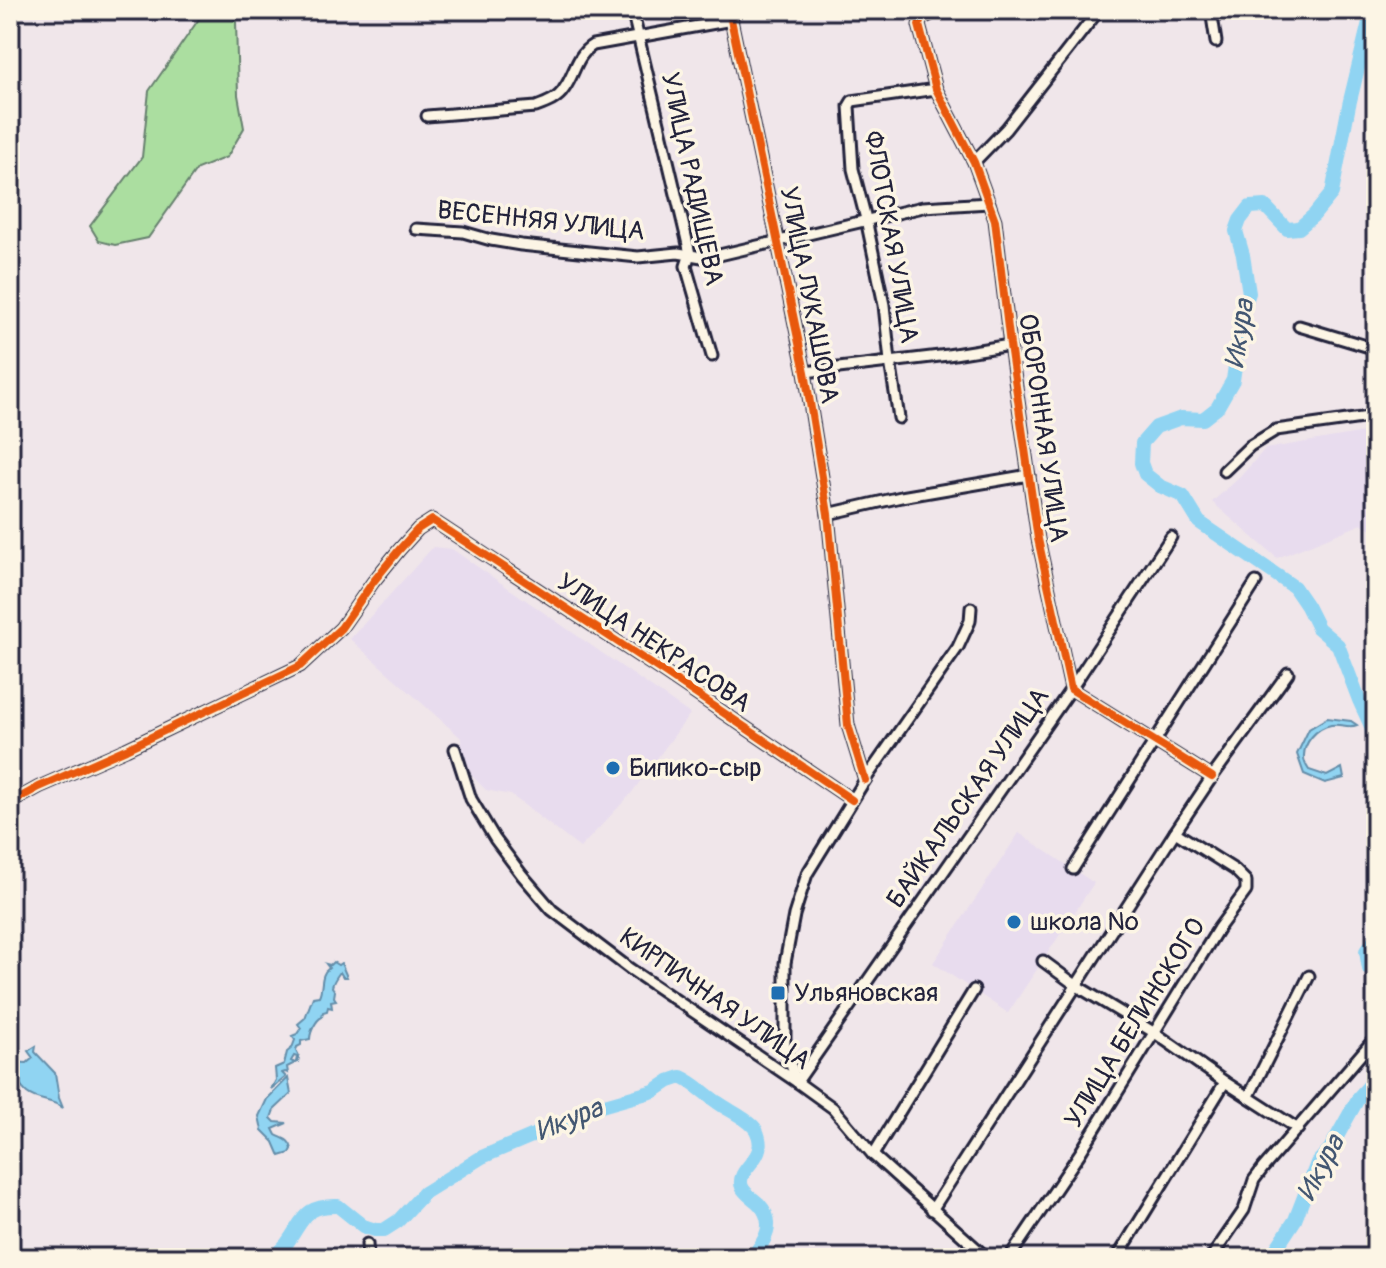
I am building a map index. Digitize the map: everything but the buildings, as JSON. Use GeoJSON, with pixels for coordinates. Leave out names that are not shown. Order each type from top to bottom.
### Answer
{"type":"FeatureCollection","features":[{"type":"Feature","properties":{"kind":"street","name":"УЛИЦА РАДИЩЕВА"},"geometry":{"type":"LineString","coordinates":[[632,10],[690,254],[686,266],[712,356]]}},
{"type":"Feature","properties":{"kind":"street","name":"ОБОРОННАЯ УЛИЦА"},"geometry":{"type":"LineString","coordinates":[[939,10],[921,19],[919,25],[936,89],[974,162],[995,220],[1038,539],[1071,689]]}},
{"type":"Feature","properties":{"kind":"street"},"geometry":{"type":"LineString","coordinates":[[974,162],[1006,129],[1099,10]]}},
{"type":"Feature","properties":{"kind":"street"},"geometry":{"type":"LineString","coordinates":[[1211,10],[1216,42]]}},
{"type":"Feature","properties":{"kind":"street"},"geometry":{"type":"LineString","coordinates":[[427,116],[536,107],[549,102],[564,89],[586,49],[593,45],[730,15]]}},
{"type":"Feature","properties":{"kind":"street","name":"УЛИЦА ЛУКАШОВА"},"geometry":{"type":"LineString","coordinates":[[730,15],[805,372],[828,514],[848,725],[865,780]]}},
{"type":"Feature","properties":{"kind":"street","name":"ФЛОТСКАЯ УЛИЦА"},"geometry":{"type":"LineString","coordinates":[[899,418],[884,305],[853,169],[849,115],[852,101],[936,89]]}},
{"type":"Feature","properties":{"kind":"street","name":"ВЕСЕННЯЯ УЛИЦА"},"geometry":{"type":"LineString","coordinates":[[416,229],[463,232],[521,245],[638,257],[678,253],[702,257],[923,207],[989,203]]}},
{"type":"Feature","properties":{"kind":"street"},"geometry":{"type":"LineString","coordinates":[[1299,326],[1376,349]]}},
{"type":"Feature","properties":{"kind":"street"},"geometry":{"type":"LineString","coordinates":[[805,372],[1010,345]]}},
{"type":"Feature","properties":{"kind":"street"},"geometry":{"type":"LineString","coordinates":[[1224,471],[1250,446],[1276,430],[1376,416]]}},
{"type":"Feature","properties":{"kind":"street"},"geometry":{"type":"LineString","coordinates":[[828,514],[901,497],[1029,475]]}},
{"type":"Feature","properties":{"kind":"street","name":"УЛИЦА НЕКРАСОВА"},"geometry":{"type":"LineString","coordinates":[[10,803],[300,666],[341,628],[399,550],[418,529],[432,520],[852,800]]}},
{"type":"Feature","properties":{"kind":"street","name":"БАЙКАЛЬСКАЯ УЛИЦА"},"geometry":{"type":"LineString","coordinates":[[797,1082],[1071,689],[1171,537]]}},
{"type":"Feature","properties":{"kind":"street"},"geometry":{"type":"LineString","coordinates":[[1073,869],[1256,582]]}},
{"type":"Feature","properties":{"kind":"street"},"geometry":{"type":"LineString","coordinates":[[797,1082],[785,1048],[785,963],[807,874],[865,780],[958,647],[970,621],[971,608]]}},
{"type":"Feature","properties":{"kind":"street"},"geometry":{"type":"LineString","coordinates":[[932,1210],[1175,832],[1288,673]]}},
{"type":"Feature","properties":{"kind":"street"},"geometry":{"type":"LineString","coordinates":[[1071,689],[1212,777]]}},
{"type":"Feature","properties":{"kind":"street","name":"КИРПИЧНАЯ УЛИЦА"},"geometry":{"type":"LineString","coordinates":[[455,749],[471,799],[495,839],[552,910],[630,969],[833,1108],[873,1155],[987,1258]]}},
{"type":"Feature","properties":{"kind":"street","name":"УЛИЦА БЕЛИНСКОГО"},"geometry":{"type":"LineString","coordinates":[[1009,1258],[1080,1153],[1218,929],[1246,891],[1246,881],[1235,870],[1175,832]]}},
{"type":"Feature","properties":{"kind":"street"},"geometry":{"type":"LineString","coordinates":[[1043,961],[1298,1129]]}},
{"type":"Feature","properties":{"kind":"street"},"geometry":{"type":"LineString","coordinates":[[1249,1096],[1309,976]]}},
{"type":"Feature","properties":{"kind":"street"},"geometry":{"type":"LineString","coordinates":[[873,1155],[974,990]]}},
{"type":"Feature","properties":{"kind":"street"},"geometry":{"type":"LineString","coordinates":[[1211,1258],[1244,1210],[1254,1180],[1376,1037]]}},
{"type":"Feature","properties":{"kind":"street"},"geometry":{"type":"LineString","coordinates":[[1117,1258],[1225,1082]]}},
{"type":"Feature","properties":{"kind":"street"},"geometry":{"type":"LineString","coordinates":[[367,1244],[368,1258]]}},
{"type":"Feature","properties":{"kind":"shaded area"},"geometry":{"type":"Polygon","coordinates":[[[1376,430],[1376,532],[1362,524],[1277,558],[1212,502],[1265,449],[1376,430]]]}},
{"type":"Feature","properties":{"kind":"shaded area"},"geometry":{"type":"Polygon","coordinates":[[[433,547],[452,549],[690,714],[630,795],[580,848],[511,795],[486,790],[471,775],[462,756],[461,738],[350,639],[433,547]]]}},
{"type":"Feature","properties":{"kind":"shaded area","name":"школа №"},"geometry":{"type":"Polygon","coordinates":[[[1019,833],[1094,883],[1008,1013],[933,963],[1019,833]]]}},
{"type":"Feature","properties":{"kind":"green space"},"geometry":{"type":"Polygon","coordinates":[[[229,10],[236,22],[238,95],[244,128],[227,157],[197,169],[148,238],[115,245],[99,241],[90,226],[142,157],[149,91],[201,16],[229,10]]]}},
{"type":"Feature","properties":{"kind":"water"},"geometry":{"type":"Polygon","coordinates":[[[1327,718],[1351,721],[1357,725],[1325,727],[1308,742],[1304,758],[1309,770],[1327,776],[1342,768],[1344,778],[1325,783],[1304,774],[1297,754],[1309,729],[1327,718]]]}},
{"type":"Feature","properties":{"kind":"water"},"geometry":{"type":"Polygon","coordinates":[[[341,963],[347,977],[340,972],[334,981],[332,987],[336,1000],[331,1001],[332,1008],[328,1007],[323,1012],[310,1039],[301,1041],[297,1047],[298,1062],[294,1056],[291,1061],[295,1063],[287,1067],[288,1073],[282,1073],[286,1077],[271,1089],[276,1080],[275,1068],[284,1064],[295,1040],[292,1036],[301,1028],[298,1024],[305,1018],[313,997],[319,996],[324,974],[329,968],[326,964],[341,963]]]}},
{"type":"Feature","properties":{"kind":"water"},"geometry":{"type":"Polygon","coordinates":[[[36,1046],[35,1052],[55,1073],[63,1108],[31,1096],[10,1073],[12,1062],[27,1063],[33,1058],[28,1051],[36,1046]]]}},
{"type":"Feature","properties":{"kind":"water"},"geometry":{"type":"Polygon","coordinates":[[[288,1078],[291,1094],[274,1110],[271,1118],[275,1122],[287,1123],[273,1129],[276,1135],[288,1141],[292,1149],[290,1153],[280,1156],[274,1142],[262,1130],[259,1116],[267,1099],[288,1078]]]}},
{"type":"Feature","properties":{"kind":"waterway","name":"Икура"},"geometry":{"type":"LineString","coordinates":[[1372,10],[1332,193],[1299,228],[1287,229],[1265,206],[1250,207],[1240,220],[1236,231],[1249,293],[1243,310],[1233,380],[1217,408],[1203,419],[1181,418],[1156,427],[1142,443],[1141,463],[1145,474],[1160,486],[1183,496],[1199,522],[1294,587],[1318,628],[1338,645],[1371,726],[1376,749]]}},
{"type":"Feature","properties":{"kind":"waterway","name":"Икура"},"geometry":{"type":"LineString","coordinates":[[1376,939],[1366,951],[1369,969],[1376,974]]}},
{"type":"Feature","properties":{"kind":"waterway","name":"Икура"},"geometry":{"type":"LineString","coordinates":[[273,1258],[311,1211],[338,1206],[363,1226],[384,1230],[398,1221],[424,1193],[482,1157],[587,1110],[654,1091],[681,1077],[745,1119],[758,1134],[759,1149],[741,1182],[745,1192],[764,1211],[768,1225],[761,1245],[751,1258]]}},
{"type":"Feature","properties":{"kind":"waterway","name":"Икура"},"geometry":{"type":"LineString","coordinates":[[1267,1258],[1295,1220],[1317,1163],[1330,1149],[1359,1097],[1376,1078]]}},
{"type":"Feature","properties":{"kind":"cycle path"},"geometry":{"type":"LineString","coordinates":[[729,10],[805,372],[828,514],[848,725],[865,780]]}},
{"type":"Feature","properties":{"kind":"cycle path"},"geometry":{"type":"LineString","coordinates":[[939,10],[921,19],[919,25],[936,89],[974,162],[995,220],[1038,539],[1071,689],[1212,777]]}},
{"type":"Feature","properties":{"kind":"cycle path"},"geometry":{"type":"LineString","coordinates":[[10,803],[300,666],[341,628],[399,550],[418,529],[432,520],[852,800]]}},
{"type":"Feature","properties":{"kind":"place","name":"Бипико-сыр"},"geometry":{"type":"Point","coordinates":[613,768]}},
{"type":"Feature","properties":{"kind":"place","name":"школа №"},"geometry":{"type":"Point","coordinates":[1014,922]}},
{"type":"Feature","properties":{"kind":"place","name":"Ульяновская"},"geometry":{"type":"Point","coordinates":[778,993]}}]}
